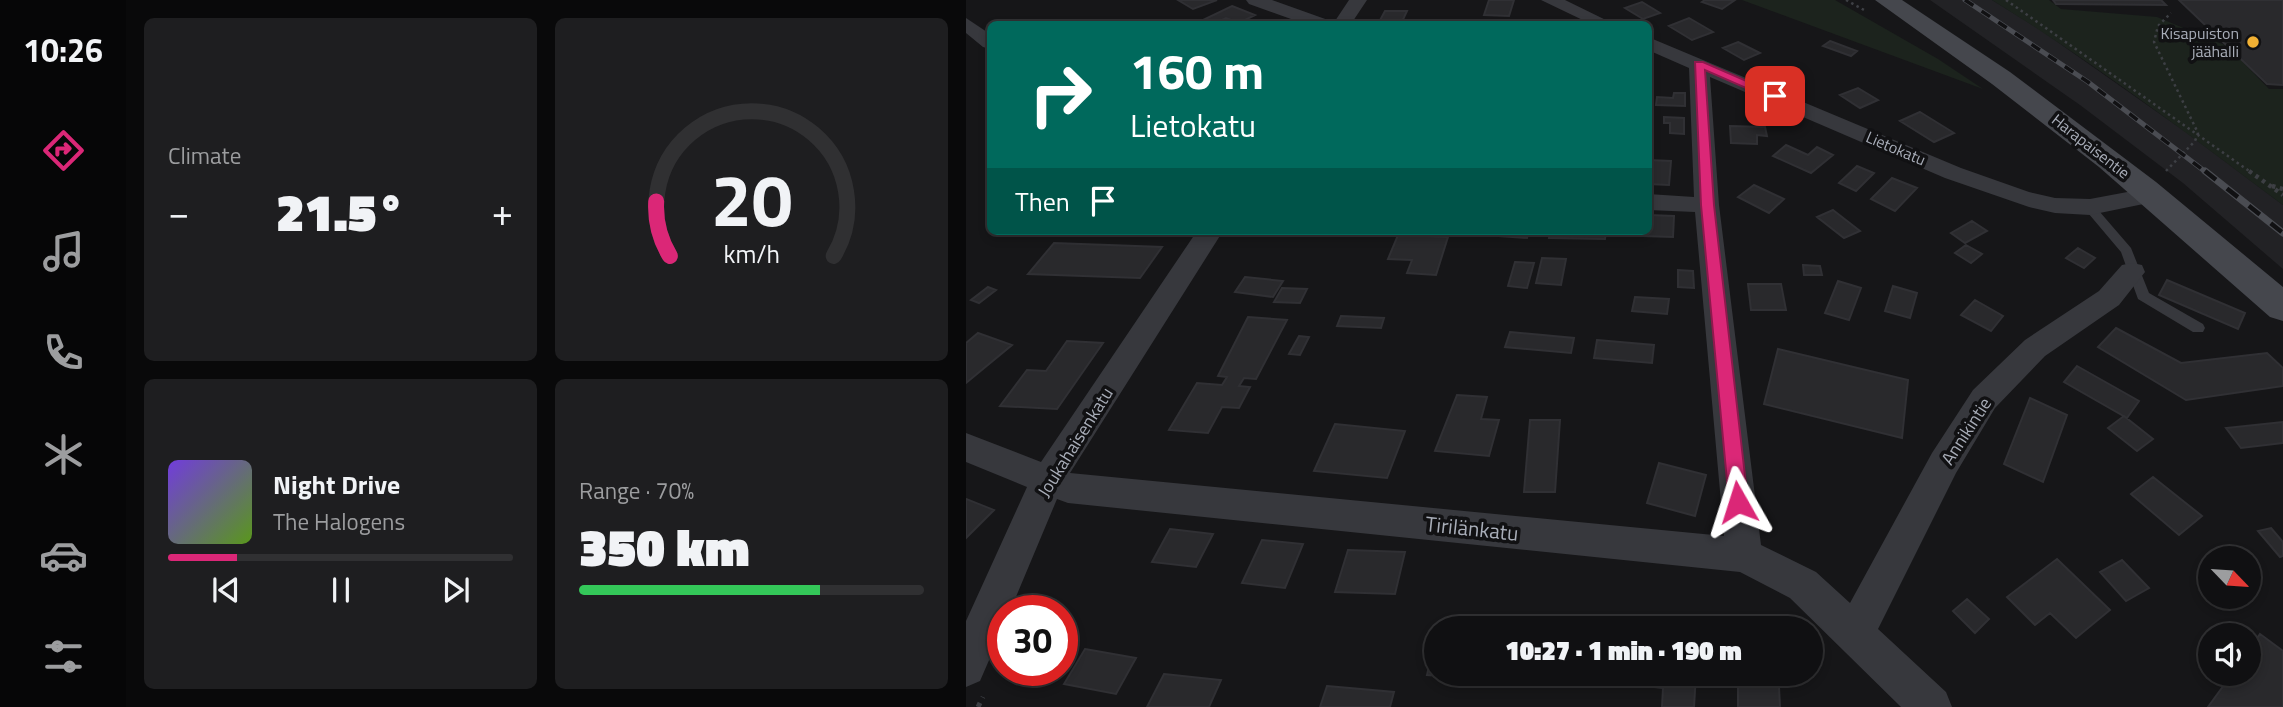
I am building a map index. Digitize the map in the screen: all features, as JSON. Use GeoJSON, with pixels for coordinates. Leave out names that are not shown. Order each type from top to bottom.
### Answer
{"type":"FeatureCollection","features":[{"type":"Feature","properties":{"kind":"main road","name":"Harapaisentie"},"geometry":{"type":"LineString","coordinates":[[1886,0],[1917,18],[2131,176],[2283,308]]}},
{"type":"Feature","properties":{"kind":"street"},"geometry":{"type":"LineString","coordinates":[[1255,0],[1313,21]]}},
{"type":"Feature","properties":{"kind":"street"},"geometry":{"type":"LineString","coordinates":[[1344,21],[1357,0]]}},
{"type":"Feature","properties":{"kind":"street"},"geometry":{"type":"LineString","coordinates":[[1550,0],[1598,21]]}},
{"type":"Feature","properties":{"kind":"street"},"geometry":{"type":"LineString","coordinates":[[966,24],[987,41]]}},
{"type":"Feature","properties":{"kind":"street","name":"Lietokatu"},"geometry":{"type":"LineString","coordinates":[[1652,45],[1953,173],[2043,201],[2089,207],[2154,195]]}},
{"type":"Feature","properties":{"kind":"street"},"geometry":{"type":"LineString","coordinates":[[1699,64],[1707,205],[1744,555]]}},
{"type":"Feature","properties":{"kind":"street"},"geometry":{"type":"LineString","coordinates":[[1652,202],[1707,205]]}},
{"type":"Feature","properties":{"kind":"street","name":"Joukahaisenkatu"},"geometry":{"type":"LineString","coordinates":[[966,667],[1048,479],[1207,235]]}},
{"type":"Feature","properties":{"kind":"street","name":"Annikintie"},"geometry":{"type":"LineString","coordinates":[[1854,634],[1944,463],[1984,399],[2035,348],[2109,298],[2132,272]]}},
{"type":"Feature","properties":{"kind":"street","name":"Tirilänkatu"},"geometry":{"type":"LineString","coordinates":[[966,447],[1068,488],[1744,555],[1803,585],[1931,707]]}},
{"type":"Feature","properties":{"kind":"lane"},"geometry":{"type":"LineString","coordinates":[[2089,207],[2127,251],[2132,272],[2143,296],[2197,328]]}},
{"type":"Feature","properties":{"kind":"path"},"geometry":{"type":"LineString","coordinates":[[2006,0],[2283,193]]}},
{"type":"Feature","properties":{"kind":"path"},"geometry":{"type":"LineString","coordinates":[[2131,176],[2154,175],[2170,169],[2195,141],[2198,133],[2154,43],[2158,26],[2171,13]]}},
{"type":"Feature","properties":{"kind":"shaded area"},"geometry":{"type":"Polygon","coordinates":[[[1742,0],[1835,0],[1938,59],[1983,89],[1742,0]]]}},
{"type":"Feature","properties":{"kind":"shaded area"},"geometry":{"type":"Polygon","coordinates":[[[1930,0],[1992,0],[2039,29],[2187,133],[2283,205],[2283,269],[2183,183],[2080,105],[1930,0]]]}},
{"type":"Feature","properties":{"kind":"shaded area"},"geometry":{"type":"Polygon","coordinates":[[[1992,0],[2049,0],[2061,9],[2157,17],[2227,46],[2269,89],[2283,89],[2283,205],[2103,73],[1992,0]]]}},
{"type":"Feature","properties":{"kind":"building"},"geometry":{"type":"Polygon","coordinates":[[[1178,0],[1217,0],[1193,9],[1178,0]]]}},
{"type":"Feature","properties":{"kind":"building"},"geometry":{"type":"Polygon","coordinates":[[[1489,0],[1514,0],[1509,16],[1484,15],[1489,0]]]}},
{"type":"Feature","properties":{"kind":"building"},"geometry":{"type":"Polygon","coordinates":[[[1735,0],[1722,9],[1702,2],[1735,0]]]}},
{"type":"Feature","properties":{"kind":"building"},"geometry":{"type":"Polygon","coordinates":[[[2053,0],[2161,0],[2166,5],[2056,4],[2053,0]]]}},
{"type":"Feature","properties":{"kind":"building","name":"Kisapuiston jäähalli"},"geometry":{"type":"Polygon","coordinates":[[[2179,0],[2283,0],[2283,85],[2267,84],[2179,0]]]}},
{"type":"Feature","properties":{"kind":"building"},"geometry":{"type":"Polygon","coordinates":[[[1642,2],[1660,13],[1643,19],[1625,8],[1642,2]]]}},
{"type":"Feature","properties":{"kind":"building"},"geometry":{"type":"Polygon","coordinates":[[[1232,6],[1255,15],[1243,21],[1226,18],[1220,21],[1201,21],[1232,6]]]}},
{"type":"Feature","properties":{"kind":"building"},"geometry":{"type":"Polygon","coordinates":[[[1385,11],[1407,11],[1402,21],[1380,21],[1385,11]]]}},
{"type":"Feature","properties":{"kind":"building"},"geometry":{"type":"Polygon","coordinates":[[[1689,18],[1713,32],[1692,40],[1669,26],[1689,18]]]}},
{"type":"Feature","properties":{"kind":"building"},"geometry":{"type":"Polygon","coordinates":[[[1830,41],[1857,51],[1851,56],[1823,46],[1830,41]]]}},
{"type":"Feature","properties":{"kind":"building"},"geometry":{"type":"Polygon","coordinates":[[[1738,42],[1760,53],[1744,60],[1723,48],[1738,42]]]}},
{"type":"Feature","properties":{"kind":"building"},"geometry":{"type":"Polygon","coordinates":[[[1858,88],[1878,100],[1860,108],[1840,95],[1858,88]]]}},
{"type":"Feature","properties":{"kind":"building"},"geometry":{"type":"Polygon","coordinates":[[[1674,93],[1685,93],[1685,106],[1656,105],[1657,97],[1673,98],[1674,93]]]}},
{"type":"Feature","properties":{"kind":"building"},"geometry":{"type":"Polygon","coordinates":[[[1920,112],[1954,133],[1934,142],[1900,121],[1920,112]]]}},
{"type":"Feature","properties":{"kind":"building"},"geometry":{"type":"Polygon","coordinates":[[[1664,117],[1684,118],[1684,134],[1670,133],[1670,123],[1664,123],[1664,117]]]}},
{"type":"Feature","properties":{"kind":"building"},"geometry":{"type":"Polygon","coordinates":[[[1730,126],[1765,127],[1767,136],[1757,135],[1757,144],[1731,143],[1730,126]]]}},
{"type":"Feature","properties":{"kind":"building"},"geometry":{"type":"Polygon","coordinates":[[[1786,145],[1808,155],[1817,147],[1833,155],[1811,173],[1773,156],[1786,145]]]}},
{"type":"Feature","properties":{"kind":"building"},"geometry":{"type":"Polygon","coordinates":[[[1652,160],[1671,161],[1669,185],[1652,184],[1652,160]]]}},
{"type":"Feature","properties":{"kind":"building"},"geometry":{"type":"Polygon","coordinates":[[[1857,166],[1874,173],[1856,191],[1839,183],[1857,166]]]}},
{"type":"Feature","properties":{"kind":"building"},"geometry":{"type":"Polygon","coordinates":[[[1892,178],[1917,188],[1895,211],[1871,199],[1892,178]]]}},
{"type":"Feature","properties":{"kind":"building"},"geometry":{"type":"Polygon","coordinates":[[[1754,185],[1784,199],[1769,213],[1738,197],[1754,185]]]}},
{"type":"Feature","properties":{"kind":"building"},"geometry":{"type":"Polygon","coordinates":[[[1833,210],[1860,231],[1844,238],[1817,217],[1833,210]]]}},
{"type":"Feature","properties":{"kind":"building"},"geometry":{"type":"Polygon","coordinates":[[[1652,215],[1674,216],[1673,237],[1643,236],[1652,235],[1652,215]]]}},
{"type":"Feature","properties":{"kind":"building"},"geometry":{"type":"Polygon","coordinates":[[[1972,221],[1987,231],[1965,243],[1951,233],[1972,221]]]}},
{"type":"Feature","properties":{"kind":"building"},"geometry":{"type":"Polygon","coordinates":[[[1398,235],[1448,237],[1436,275],[1407,273],[1412,260],[1388,259],[1398,235]]]}},
{"type":"Feature","properties":{"kind":"building"},"geometry":{"type":"Polygon","coordinates":[[[1486,235],[1528,235],[1527,238],[1486,235]]]}},
{"type":"Feature","properties":{"kind":"building"},"geometry":{"type":"Polygon","coordinates":[[[1549,235],[1606,235],[1605,239],[1549,238],[1549,235]]]}},
{"type":"Feature","properties":{"kind":"building"},"geometry":{"type":"Polygon","coordinates":[[[1054,243],[1162,247],[1140,278],[1028,274],[1054,243]]]}},
{"type":"Feature","properties":{"kind":"building"},"geometry":{"type":"Polygon","coordinates":[[[1966,245],[1982,254],[1971,263],[1955,253],[1966,245]]]}},
{"type":"Feature","properties":{"kind":"building"},"geometry":{"type":"Polygon","coordinates":[[[2078,248],[2095,258],[2084,268],[2066,258],[2078,248]]]}},
{"type":"Feature","properties":{"kind":"building"},"geometry":{"type":"Polygon","coordinates":[[[1542,258],[1566,259],[1561,285],[1536,283],[1542,258]]]}},
{"type":"Feature","properties":{"kind":"building"},"geometry":{"type":"Polygon","coordinates":[[[1515,262],[1534,263],[1527,288],[1508,286],[1515,262]]]}},
{"type":"Feature","properties":{"kind":"building"},"geometry":{"type":"Polygon","coordinates":[[[1803,265],[1820,266],[1822,275],[1804,275],[1803,265]]]}},
{"type":"Feature","properties":{"kind":"building"},"geometry":{"type":"Polygon","coordinates":[[[1678,270],[1693,271],[1694,288],[1678,287],[1678,270]]]}},
{"type":"Feature","properties":{"kind":"building"},"geometry":{"type":"Polygon","coordinates":[[[1245,277],[1283,281],[1273,297],[1235,292],[1245,277]]]}},
{"type":"Feature","properties":{"kind":"building"},"geometry":{"type":"Polygon","coordinates":[[[2167,280],[2245,313],[2238,329],[2159,295],[2167,280]]]}},
{"type":"Feature","properties":{"kind":"building"},"geometry":{"type":"Polygon","coordinates":[[[1838,281],[1861,288],[1849,320],[1825,313],[1838,281]]]}},
{"type":"Feature","properties":{"kind":"building"},"geometry":{"type":"Polygon","coordinates":[[[1748,284],[1781,284],[1786,310],[1751,310],[1748,284]]]}},
{"type":"Feature","properties":{"kind":"building"},"geometry":{"type":"Polygon","coordinates":[[[1893,286],[1917,293],[1910,318],[1885,311],[1893,286]]]}},
{"type":"Feature","properties":{"kind":"building"},"geometry":{"type":"Polygon","coordinates":[[[988,287],[996,290],[979,303],[971,300],[988,287]]]}},
{"type":"Feature","properties":{"kind":"building"},"geometry":{"type":"Polygon","coordinates":[[[1282,288],[1307,289],[1300,303],[1274,302],[1282,288]]]}},
{"type":"Feature","properties":{"kind":"building"},"geometry":{"type":"Polygon","coordinates":[[[1635,297],[1669,299],[1667,314],[1632,311],[1635,297]]]}},
{"type":"Feature","properties":{"kind":"building"},"geometry":{"type":"Polygon","coordinates":[[[1975,300],[2003,316],[1991,331],[1961,315],[1975,300]]]}},
{"type":"Feature","properties":{"kind":"building"},"geometry":{"type":"Polygon","coordinates":[[[1341,316],[1384,318],[1381,328],[1337,326],[1341,316]]]}},
{"type":"Feature","properties":{"kind":"building"},"geometry":{"type":"Polygon","coordinates":[[[1248,317],[1287,320],[1256,379],[1244,378],[1239,386],[1250,387],[1239,408],[1222,407],[1208,433],[1169,430],[1197,383],[1222,385],[1227,377],[1218,376],[1248,317]]]}},
{"type":"Feature","properties":{"kind":"building"},"geometry":{"type":"Polygon","coordinates":[[[2116,328],[2181,363],[2267,353],[2283,368],[2283,386],[2186,400],[2098,347],[2116,328]]]}},
{"type":"Feature","properties":{"kind":"building"},"geometry":{"type":"Polygon","coordinates":[[[1510,332],[1574,338],[1571,353],[1505,347],[1510,332]]]}},
{"type":"Feature","properties":{"kind":"building"},"geometry":{"type":"Polygon","coordinates":[[[978,333],[1012,345],[966,383],[966,343],[978,333]]]}},
{"type":"Feature","properties":{"kind":"building"},"geometry":{"type":"Polygon","coordinates":[[[1299,336],[1309,337],[1300,355],[1289,354],[1299,336]]]}},
{"type":"Feature","properties":{"kind":"building"},"geometry":{"type":"Polygon","coordinates":[[[1597,340],[1654,345],[1652,363],[1594,358],[1597,340]]]}},
{"type":"Feature","properties":{"kind":"building"},"geometry":{"type":"Polygon","coordinates":[[[1067,341],[1103,343],[1057,409],[1000,406],[1027,370],[1046,371],[1067,341]]]}},
{"type":"Feature","properties":{"kind":"building"},"geometry":{"type":"Polygon","coordinates":[[[1778,349],[1908,380],[1902,438],[1764,404],[1778,349]]]}},
{"type":"Feature","properties":{"kind":"building"},"geometry":{"type":"Polygon","coordinates":[[[2077,366],[2139,401],[2127,418],[2064,382],[2077,366]]]}},
{"type":"Feature","properties":{"kind":"building"},"geometry":{"type":"Polygon","coordinates":[[[1457,395],[1487,397],[1481,419],[1499,420],[1489,456],[1435,451],[1457,395]]]}},
{"type":"Feature","properties":{"kind":"building"},"geometry":{"type":"Polygon","coordinates":[[[2030,398],[2067,415],[2043,482],[2004,464],[2030,398]]]}},
{"type":"Feature","properties":{"kind":"building"},"geometry":{"type":"Polygon","coordinates":[[[2124,416],[2153,439],[2137,451],[2108,428],[2124,416]]]}},
{"type":"Feature","properties":{"kind":"building"},"geometry":{"type":"Polygon","coordinates":[[[1530,420],[1560,420],[1555,492],[1524,492],[1530,420]]]}},
{"type":"Feature","properties":{"kind":"building"},"geometry":{"type":"Polygon","coordinates":[[[2283,422],[2283,443],[2241,448],[2226,428],[2283,422]]]}},
{"type":"Feature","properties":{"kind":"building"},"geometry":{"type":"Polygon","coordinates":[[[1335,424],[1405,431],[1387,478],[1314,471],[1335,424]]]}},
{"type":"Feature","properties":{"kind":"building"},"geometry":{"type":"Polygon","coordinates":[[[1659,463],[1706,475],[1695,516],[1647,503],[1659,463]]]}},
{"type":"Feature","properties":{"kind":"building"},"geometry":{"type":"Polygon","coordinates":[[[2153,477],[2202,516],[2179,535],[2131,494],[2153,477]]]}},
{"type":"Feature","properties":{"kind":"building"},"geometry":{"type":"Polygon","coordinates":[[[966,499],[994,510],[966,538],[966,499]]]}},
{"type":"Feature","properties":{"kind":"building"},"geometry":{"type":"Polygon","coordinates":[[[2271,528],[2283,542],[2283,556],[2280,557],[2258,531],[2271,528]]]}},
{"type":"Feature","properties":{"kind":"building"},"geometry":{"type":"Polygon","coordinates":[[[1170,529],[1213,534],[1196,567],[1152,562],[1170,529]]]}},
{"type":"Feature","properties":{"kind":"building"},"geometry":{"type":"Polygon","coordinates":[[[1262,540],[1303,544],[1285,588],[1242,583],[1262,540]]]}},
{"type":"Feature","properties":{"kind":"building"},"geometry":{"type":"Polygon","coordinates":[[[1348,550],[1405,552],[1395,594],[1335,592],[1348,550]]]}},
{"type":"Feature","properties":{"kind":"building"},"geometry":{"type":"Polygon","coordinates":[[[2057,559],[2110,610],[2076,638],[2050,613],[2035,625],[2007,597],[2057,559]]]}},
{"type":"Feature","properties":{"kind":"building"},"geometry":{"type":"Polygon","coordinates":[[[2122,560],[2149,588],[2126,601],[2100,572],[2122,560]]]}},
{"type":"Feature","properties":{"kind":"building"},"geometry":{"type":"Polygon","coordinates":[[[1967,599],[1989,619],[1975,633],[1953,611],[1967,599]]]}},
{"type":"Feature","properties":{"kind":"building"},"geometry":{"type":"Polygon","coordinates":[[[2261,635],[2283,651],[2283,707],[2208,707],[2223,686],[2261,686],[2261,635]]]}},
{"type":"Feature","properties":{"kind":"building"},"geometry":{"type":"Polygon","coordinates":[[[1085,649],[1136,658],[1116,694],[1074,686],[1078,686],[1078,661],[1085,649]]]}},
{"type":"Feature","properties":{"kind":"building"},"geometry":{"type":"Polygon","coordinates":[[[1164,674],[1221,680],[1209,707],[1147,707],[1164,674]]]}},
{"type":"Feature","properties":{"kind":"building"},"geometry":{"type":"Polygon","coordinates":[[[1327,686],[1394,692],[1390,707],[1320,707],[1327,686]]]}},
{"type":"Feature","properties":{"kind":"building"},"geometry":{"type":"Polygon","coordinates":[[[1646,686],[1695,686],[1694,707],[1662,707],[1663,688],[1646,686]]]}},
{"type":"Feature","properties":{"kind":"building"},"geometry":{"type":"Polygon","coordinates":[[[1738,686],[1779,687],[1780,707],[1738,707],[1738,686]]]}},
{"type":"Feature","properties":{"kind":"railway"},"geometry":{"type":"LineString","coordinates":[[1965,0],[2088,82],[2207,173]]}},
{"type":"Feature","properties":{"kind":"railway"},"geometry":{"type":"LineString","coordinates":[[2205,171],[2283,233]]}},
{"type":"Feature","properties":{"kind":"place","name":"Kisapuiston jäähalli"},"geometry":{"type":"Point","coordinates":[2253,42]}},
{"type":"Feature","properties":{"kind":"route"},"geometry":{"type":"LineString","coordinates":[[1738,502],[1707,205],[1699,64],[1775,96]]}}]}
